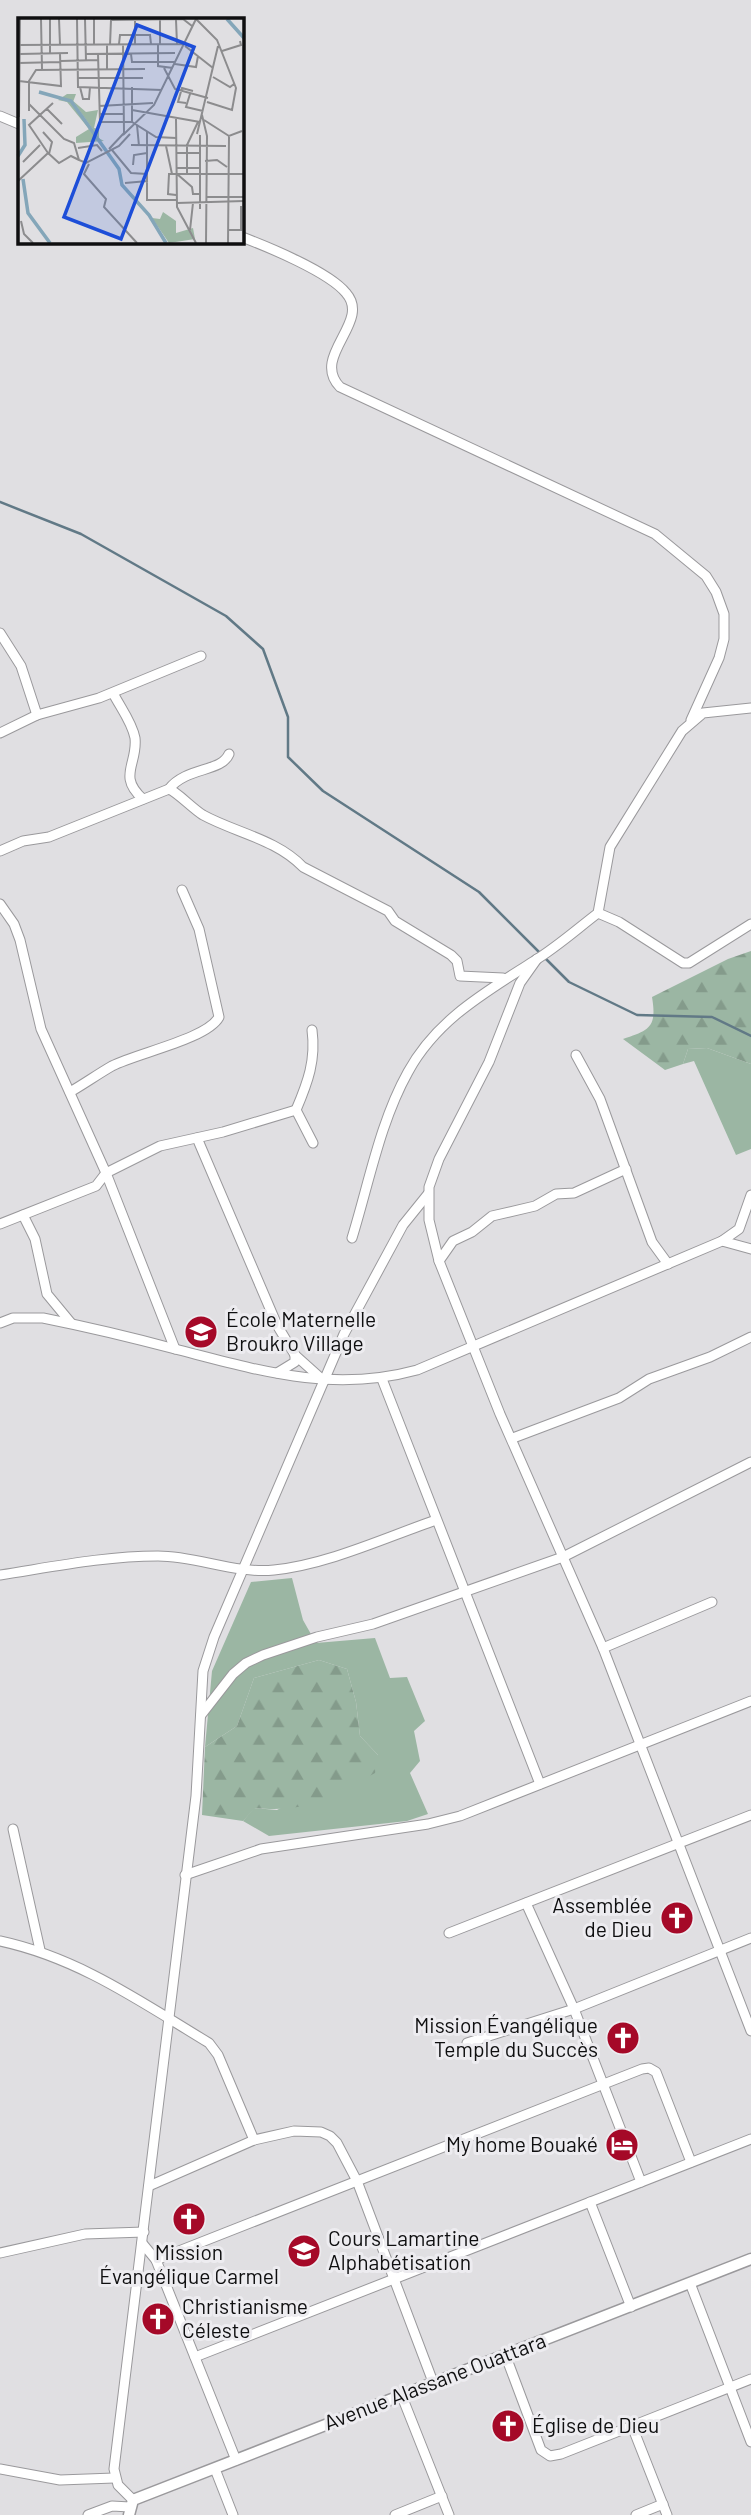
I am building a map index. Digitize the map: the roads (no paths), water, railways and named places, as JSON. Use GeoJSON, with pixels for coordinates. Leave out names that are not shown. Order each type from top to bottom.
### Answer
{"type":"FeatureCollection","features":[{"type":"Feature","properties":{"kind":"street"},"geometry":{"type":"LineString","coordinates":[[0,116],[18,124]]}},
{"type":"Feature","properties":{"kind":"street"},"geometry":{"type":"LineString","coordinates":[[243,237],[333,281],[348,294],[352,306],[351,318],[331,359],[331,372],[340,387],[655,534],[706,576],[716,592],[724,614],[724,639],[719,658],[691,720],[614,838],[606,860],[598,913],[537,959],[504,978],[453,1015],[409,1070],[394,1099],[352,1238]]}},
{"type":"Feature","properties":{"kind":"street"},"geometry":{"type":"LineString","coordinates":[[0,633],[21,666],[37,715]]}},
{"type":"Feature","properties":{"kind":"street"},"geometry":{"type":"LineString","coordinates":[[0,733],[37,715],[113,693],[201,656]]}},
{"type":"Feature","properties":{"kind":"street"},"geometry":{"type":"LineString","coordinates":[[113,693],[132,726],[135,739],[130,780],[132,790],[143,799]]}},
{"type":"Feature","properties":{"kind":"street"},"geometry":{"type":"LineString","coordinates":[[691,720],[711,711],[751,708]]}},
{"type":"Feature","properties":{"kind":"street"},"geometry":{"type":"LineString","coordinates":[[0,851],[23,841],[49,837],[169,789],[181,775],[222,763],[229,754]]}},
{"type":"Feature","properties":{"kind":"street"},"geometry":{"type":"LineString","coordinates":[[169,789],[206,817],[261,838],[293,856],[303,867],[388,911],[395,921],[451,955],[457,961],[460,976],[470,979],[504,978],[520,983]]}},
{"type":"Feature","properties":{"kind":"street"},"geometry":{"type":"LineString","coordinates":[[71,1092],[113,1066],[201,1032],[216,1023],[219,1017],[199,929],[182,890]]}},
{"type":"Feature","properties":{"kind":"street"},"geometry":{"type":"LineString","coordinates":[[0,904],[14,924],[41,1029],[106,1173],[176,1349]]}},
{"type":"Feature","properties":{"kind":"street"},"geometry":{"type":"LineString","coordinates":[[598,913],[619,922],[683,963],[689,963],[751,924]]}},
{"type":"Feature","properties":{"kind":"street"},"geometry":{"type":"LineString","coordinates":[[537,959],[520,983],[489,1062],[439,1159],[428,1194],[429,1220],[439,1261],[603,1648],[751,2031]]}},
{"type":"Feature","properties":{"kind":"street"},"geometry":{"type":"LineString","coordinates":[[312,1030],[314,1048],[310,1076],[296,1110],[313,1143]]}},
{"type":"Feature","properties":{"kind":"street"},"geometry":{"type":"LineString","coordinates":[[576,1055],[600,1100],[652,1242],[668,1264]]}},
{"type":"Feature","properties":{"kind":"street"},"geometry":{"type":"LineString","coordinates":[[0,1224],[96,1186],[106,1173],[160,1146],[296,1110]]}},
{"type":"Feature","properties":{"kind":"street"},"geometry":{"type":"LineString","coordinates":[[197,1138],[260,1290],[295,1355],[324,1381]]}},
{"type":"Feature","properties":{"kind":"street"},"geometry":{"type":"LineString","coordinates":[[439,1261],[453,1241],[492,1216],[535,1206],[556,1194],[574,1193],[604,1182],[626,1169]]}},
{"type":"Feature","properties":{"kind":"street"},"geometry":{"type":"LineString","coordinates":[[0,1323],[13,1318],[43,1318],[277,1373],[324,1381],[382,1379],[416,1370],[722,1241],[739,1229],[750,1190]]}},
{"type":"Feature","properties":{"kind":"street"},"geometry":{"type":"LineString","coordinates":[[130,2507],[114,2478],[196,1796],[203,1671],[214,1637],[344,1334],[403,1225],[428,1194]]}},
{"type":"Feature","properties":{"kind":"street"},"geometry":{"type":"LineString","coordinates":[[23,1215],[35,1239],[47,1294],[72,1324]]}},
{"type":"Feature","properties":{"kind":"street"},"geometry":{"type":"LineString","coordinates":[[722,1241],[751,1250]]}},
{"type":"Feature","properties":{"kind":"street"},"geometry":{"type":"LineString","coordinates":[[513,1438],[619,1398],[649,1379],[710,1357],[751,1337]]}},
{"type":"Feature","properties":{"kind":"street"},"geometry":{"type":"LineString","coordinates":[[277,1373],[295,1362],[295,1355]]}},
{"type":"Feature","properties":{"kind":"street"},"geometry":{"type":"LineString","coordinates":[[382,1379],[540,1784]]}},
{"type":"Feature","properties":{"kind":"street"},"geometry":{"type":"LineString","coordinates":[[200,1716],[233,1674],[246,1663],[263,1655],[317,1637],[373,1624],[563,1557],[751,1462]]}},
{"type":"Feature","properties":{"kind":"street"},"geometry":{"type":"LineString","coordinates":[[0,1575],[111,1559],[160,1556],[216,1562],[244,1570],[295,1567],[436,1520]]}},
{"type":"Feature","properties":{"kind":"street"},"geometry":{"type":"LineString","coordinates":[[603,1648],[712,1602]]}},
{"type":"Feature","properties":{"kind":"street"},"geometry":{"type":"LineString","coordinates":[[186,1875],[261,1849],[410,1827],[460,1816],[751,1701]]}},
{"type":"Feature","properties":{"kind":"street"},"geometry":{"type":"LineString","coordinates":[[449,1933],[751,1815]]}},
{"type":"Feature","properties":{"kind":"street"},"geometry":{"type":"LineString","coordinates":[[13,1829],[40,1950]]}},
{"type":"Feature","properties":{"kind":"street"},"geometry":{"type":"LineString","coordinates":[[526,1903],[574,2009],[641,2182]]}},
{"type":"Feature","properties":{"kind":"street"},"geometry":{"type":"LineString","coordinates":[[467,2043],[574,2009],[751,1938]]}},
{"type":"Feature","properties":{"kind":"street"},"geometry":{"type":"LineString","coordinates":[[0,1941],[40,1950],[95,1975],[215,2048],[254,2140]]}},
{"type":"Feature","properties":{"kind":"street"},"geometry":{"type":"LineString","coordinates":[[156,2260],[642,2069],[649,2068],[656,2073],[691,2162]]}},
{"type":"Feature","properties":{"kind":"street"},"geometry":{"type":"LineString","coordinates":[[149,2186],[254,2140],[294,2131],[321,2132],[337,2143],[357,2180],[392,2279],[433,2382]]}},
{"type":"Feature","properties":{"kind":"street"},"geometry":{"type":"LineString","coordinates":[[195,2357],[751,2139]]}},
{"type":"Feature","properties":{"kind":"street"},"geometry":{"type":"LineString","coordinates":[[590,2202],[631,2306]]}},
{"type":"Feature","properties":{"kind":"street"},"geometry":{"type":"LineString","coordinates":[[0,2253],[85,2234],[144,2232]]}},
{"type":"Feature","properties":{"kind":"street"},"geometry":{"type":"LineString","coordinates":[[142,2243],[156,2260],[236,2460]]}},
{"type":"Feature","properties":{"kind":"street","name":"Avenue Alassane Ouattara"},"geometry":{"type":"LineString","coordinates":[[130,2507],[236,2460],[401,2394],[751,2259]]}},
{"type":"Feature","properties":{"kind":"street"},"geometry":{"type":"LineString","coordinates":[[690,2283],[751,2442]]}},
{"type":"Feature","properties":{"kind":"street"},"geometry":{"type":"LineString","coordinates":[[505,2354],[541,2450],[550,2456],[751,2379]]}},
{"type":"Feature","properties":{"kind":"street"},"geometry":{"type":"LineString","coordinates":[[401,2394],[449,2515]]}},
{"type":"Feature","properties":{"kind":"street"},"geometry":{"type":"LineString","coordinates":[[632,2426],[667,2515]]}},
{"type":"Feature","properties":{"kind":"street"},"geometry":{"type":"LineString","coordinates":[[0,2469],[60,2480],[114,2478]]}},
{"type":"Feature","properties":{"kind":"street"},"geometry":{"type":"LineString","coordinates":[[215,2469],[233,2515]]}},
{"type":"Feature","properties":{"kind":"street"},"geometry":{"type":"LineString","coordinates":[[395,2515],[442,2496]]}},
{"type":"Feature","properties":{"kind":"street"},"geometry":{"type":"LineString","coordinates":[[636,2515],[663,2504]]}},
{"type":"Feature","properties":{"kind":"street"},"geometry":{"type":"LineString","coordinates":[[88,2515],[112,2506],[130,2507]]}},
{"type":"Feature","properties":{"kind":"waterway"},"geometry":{"type":"LineString","coordinates":[[0,502],[81,534],[226,616],[263,649],[288,717],[288,757],[323,791],[479,892],[540,953]]}},
{"type":"Feature","properties":{"kind":"waterway"},"geometry":{"type":"LineString","coordinates":[[545,958],[569,982],[637,1015],[712,1017],[751,1036]]}},
{"type":"Feature","properties":{"kind":"place","name":"École Maternelle Broukro Village"},"geometry":{"type":"Point","coordinates":[201,1332]}},
{"type":"Feature","properties":{"kind":"place","name":"Assemblée de Dieu"},"geometry":{"type":"Point","coordinates":[677,1918]}},
{"type":"Feature","properties":{"kind":"place","name":"Mission Évangélique Temple du Succès"},"geometry":{"type":"Point","coordinates":[623,2038]}},
{"type":"Feature","properties":{"kind":"place","name":"My home Bouaké"},"geometry":{"type":"Point","coordinates":[622,2145]}},
{"type":"Feature","properties":{"kind":"place","name":"Mission Évangélique Carmel"},"geometry":{"type":"Point","coordinates":[189,2219]}},
{"type":"Feature","properties":{"kind":"place","name":"Cours Lamartine Alphabétisation"},"geometry":{"type":"Point","coordinates":[304,2251]}},
{"type":"Feature","properties":{"kind":"place","name":"Christianisme Céleste"},"geometry":{"type":"Point","coordinates":[158,2319]}},
{"type":"Feature","properties":{"kind":"place","name":"Église de Dieu"},"geometry":{"type":"Point","coordinates":[508,2426]}}]}
